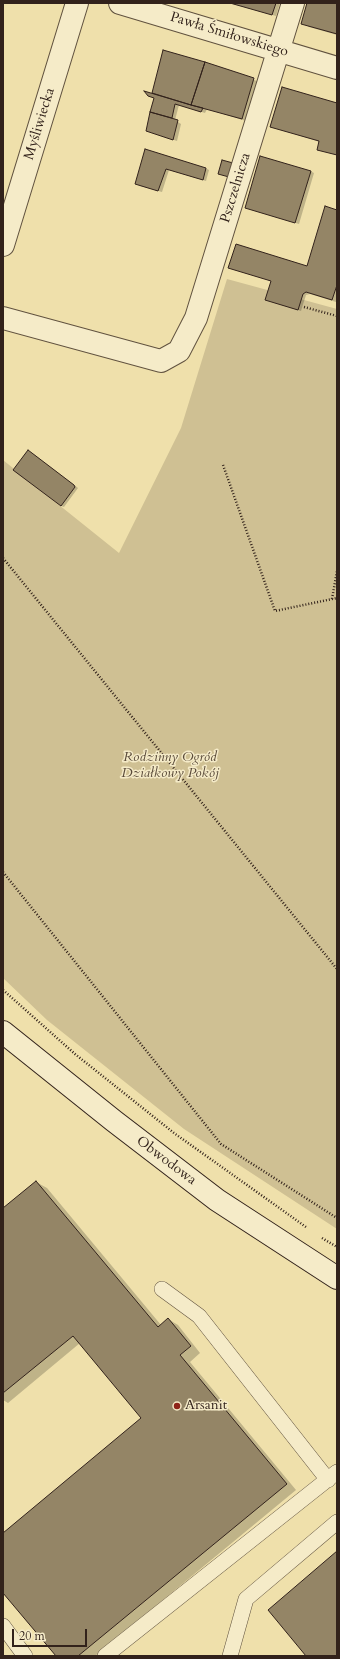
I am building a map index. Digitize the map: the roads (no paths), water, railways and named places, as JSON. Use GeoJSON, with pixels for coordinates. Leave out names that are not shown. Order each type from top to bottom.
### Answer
{"type":"FeatureCollection","features":[{"type":"Feature","properties":{"kind":"street","name":"Myśliwiecka"},"geometry":{"type":"LineString","coordinates":[[3,246],[77,3]]}},
{"type":"Feature","properties":{"kind":"street","name":"Pawła Śmiłowskiego"},"geometry":{"type":"LineString","coordinates":[[120,3],[337,68]]}},
{"type":"Feature","properties":{"kind":"street","name":"Pszczelnicza"},"geometry":{"type":"LineString","coordinates":[[3,318],[161,361],[179,351],[196,318],[293,3]]}},
{"type":"Feature","properties":{"kind":"street","name":"Obwodowa"},"geometry":{"type":"LineString","coordinates":[[3,1032],[114,1121],[217,1200],[337,1278]]}},
{"type":"Feature","properties":{"kind":"lane"},"geometry":{"type":"LineString","coordinates":[[105,1656],[332,1476],[199,1316],[162,1289]]}},
{"type":"Feature","properties":{"kind":"lane"},"geometry":{"type":"LineString","coordinates":[[230,1656],[246,1599],[337,1522]]}},
{"type":"Feature","properties":{"kind":"lane"},"geometry":{"type":"LineString","coordinates":[[3,1626],[25,1656]]}},
{"type":"Feature","properties":{"kind":"place","name":"Arsanit"},"geometry":{"type":"Point","coordinates":[177,1406]}},
{"type":"Feature","properties":{"kind":"park label","name":"Rodzinny Ogród Działkowy Pokój"},"geometry":{"type":"Point","coordinates":[170,766]}}]}
